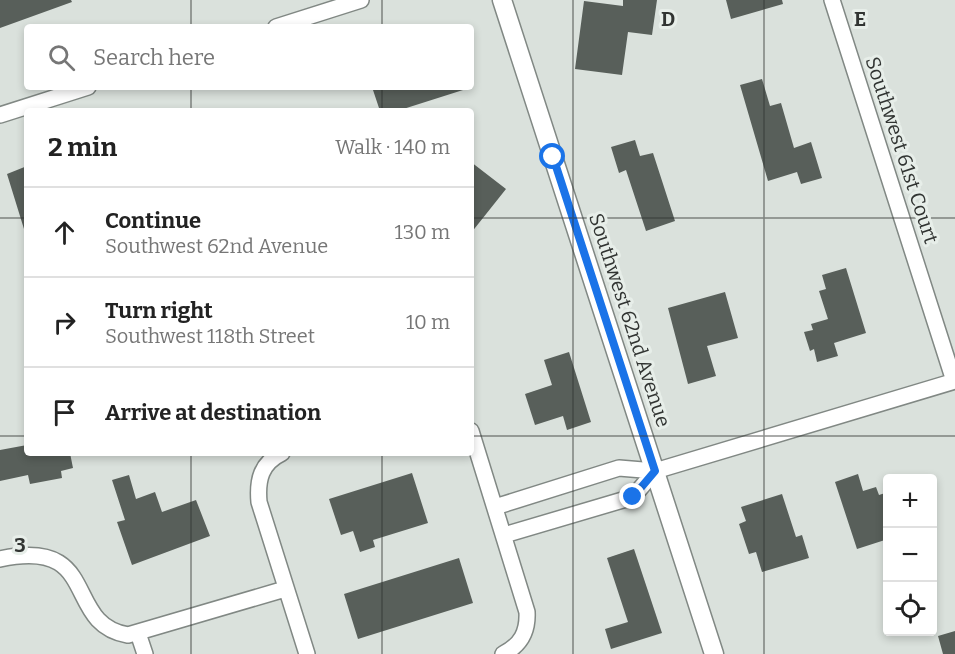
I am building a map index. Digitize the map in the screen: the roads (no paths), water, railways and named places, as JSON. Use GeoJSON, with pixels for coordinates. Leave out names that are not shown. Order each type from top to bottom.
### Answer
{"type":"FeatureCollection","features":[{"type":"Feature","properties":{"kind":"street"},"geometry":{"type":"LineString","coordinates":[[285,24],[361,0]]}},
{"type":"Feature","properties":{"kind":"street","name":"Southwest 62nd Avenue"},"geometry":{"type":"LineString","coordinates":[[502,0],[714,654]]}},
{"type":"Feature","properties":{"kind":"street","name":"Southwest 61st Court"},"geometry":{"type":"LineString","coordinates":[[832,0],[954,381]]}},
{"type":"Feature","properties":{"kind":"street"},"geometry":{"type":"LineString","coordinates":[[0,115],[79,90]]}},
{"type":"Feature","properties":{"kind":"street"},"geometry":{"type":"LineString","coordinates":[[495,507],[619,468],[655,471],[954,381]]}},
{"type":"Feature","properties":{"kind":"street"},"geometry":{"type":"LineString","coordinates":[[474,440],[527,612],[527,624],[520,642],[503,654]]}},
{"type":"Feature","properties":{"kind":"street"},"geometry":{"type":"LineString","coordinates":[[276,456],[263,467],[259,478],[259,502],[307,654]]}},
{"type":"Feature","properties":{"kind":"street"},"geometry":{"type":"LineString","coordinates":[[504,535],[633,497],[655,471]]}},
{"type":"Feature","properties":{"kind":"street"},"geometry":{"type":"LineString","coordinates":[[0,559],[37,555],[60,563],[69,571],[96,618],[106,628],[128,635],[285,589]]}},
{"type":"Feature","properties":{"kind":"street"},"geometry":{"type":"LineString","coordinates":[[138,633],[145,654]]}}]}
